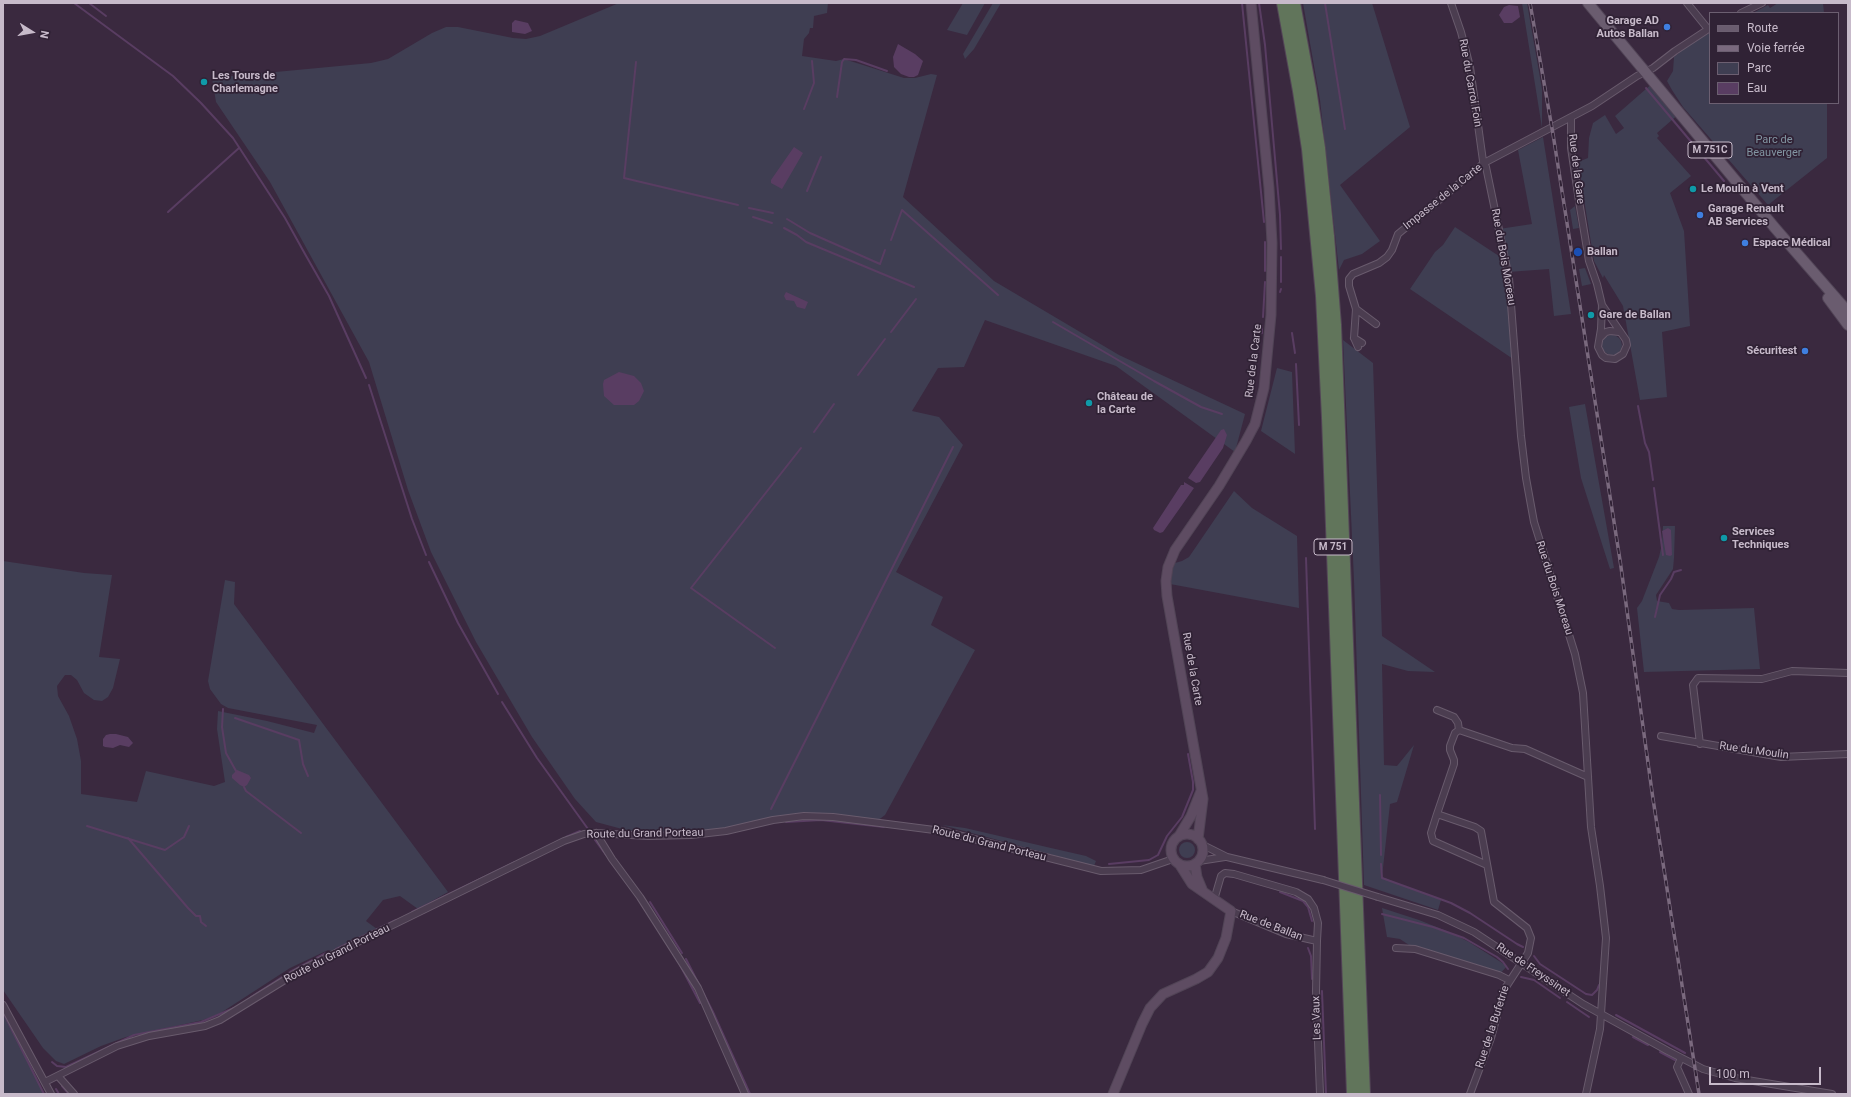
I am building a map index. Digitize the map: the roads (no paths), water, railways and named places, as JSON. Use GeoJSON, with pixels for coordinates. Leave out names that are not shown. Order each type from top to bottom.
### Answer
{"type":"FeatureCollection","features":[{"type":"Feature","properties":{"kind":"highway","name":"M 751"},"geometry":{"type":"LineString","coordinates":[[1283,3],[1308,149],[1322,296],[1329,433],[1353,1094]]}},
{"type":"Feature","properties":{"kind":"highway","name":"M 751"},"geometry":{"type":"LineString","coordinates":[[1294,3],[1319,148],[1333,295],[1341,470],[1364,1094]]}},
{"type":"Feature","properties":{"kind":"main road","name":"M 751C"},"geometry":{"type":"LineString","coordinates":[[1588,3],[1775,228],[1848,312]]}},
{"type":"Feature","properties":{"kind":"main road","name":"M 751C"},"geometry":{"type":"LineString","coordinates":[[1775,228],[1848,325]]}},
{"type":"Feature","properties":{"kind":"street","name":"Rue de la Carte"},"geometry":{"type":"LineString","coordinates":[[1200,842],[1203,799],[1202,790],[1167,596],[1167,574],[1175,550],[1238,457],[1255,424],[1264,388],[1269,343],[1272,288],[1271,218],[1251,3]]}},
{"type":"Feature","properties":{"kind":"street","name":"Rue du Carroi Foin"},"geometry":{"type":"LineString","coordinates":[[1451,3],[1461,32],[1470,67],[1484,163]]}},
{"type":"Feature","properties":{"kind":"street"},"geometry":{"type":"LineString","coordinates":[[1688,3],[1709,28]]}},
{"type":"Feature","properties":{"kind":"street"},"geometry":{"type":"LineString","coordinates":[[1743,12],[1762,3]]}},
{"type":"Feature","properties":{"kind":"street","name":"Rue de la Gare"},"geometry":{"type":"LineString","coordinates":[[1602,305],[1623,336],[1626,345],[1623,354],[1615,359],[1610,359],[1602,355],[1598,347],[1602,305],[1589,261],[1579,201],[1571,148],[1572,118],[1645,71],[1653,68],[1709,28]]}},
{"type":"Feature","properties":{"kind":"street","name":"Impasse de la Carte"},"geometry":{"type":"LineString","coordinates":[[1360,345],[1354,338],[1356,309],[1349,286],[1351,276],[1360,270],[1379,263],[1387,258],[1392,250],[1398,234],[1484,163],[1572,118]]}},
{"type":"Feature","properties":{"kind":"street","name":"Rue du Bois Moreau"},"geometry":{"type":"LineString","coordinates":[[1484,163],[1509,278],[1526,478],[1538,537],[1576,657],[1584,703],[1591,827],[1606,938],[1602,1014],[1598,1044],[1586,1094]]}},
{"type":"Feature","properties":{"kind":"street"},"geometry":{"type":"LineString","coordinates":[[1356,309],[1376,324]]}},
{"type":"Feature","properties":{"kind":"street"},"geometry":{"type":"LineString","coordinates":[[1600,338],[1610,330],[1619,332]]}},
{"type":"Feature","properties":{"kind":"street"},"geometry":{"type":"LineString","coordinates":[[1700,744],[1693,688],[1693,682],[1698,678],[1762,679],[1792,671],[1848,673]]}},
{"type":"Feature","properties":{"kind":"street"},"geometry":{"type":"LineString","coordinates":[[1438,710],[1454,717],[1458,723],[1459,730]]}},
{"type":"Feature","properties":{"kind":"street"},"geometry":{"type":"LineString","coordinates":[[1459,730],[1512,748],[1525,749],[1588,777]]}},
{"type":"Feature","properties":{"kind":"street"},"geometry":{"type":"LineString","coordinates":[[1459,730],[1455,733],[1450,746],[1454,764],[1430,833],[1433,841],[1487,865]]}},
{"type":"Feature","properties":{"kind":"street","name":"Rue du Moulin"},"geometry":{"type":"LineString","coordinates":[[1661,736],[1781,757],[1848,754]]}},
{"type":"Feature","properties":{"kind":"street"},"geometry":{"type":"LineString","coordinates":[[1113,1094],[1150,1008],[1163,994],[1201,977],[1213,967],[1226,938],[1231,911],[1214,900],[1202,889],[1192,884],[1177,862],[1171,849],[1172,844],[1179,836],[1191,816],[1202,790]]}},
{"type":"Feature","properties":{"kind":"street"},"geometry":{"type":"LineString","coordinates":[[1437,814],[1478,829],[1482,835],[1487,865]]}},
{"type":"Feature","properties":{"kind":"street","name":"Route du Grand Porteau"},"geometry":{"type":"LineString","coordinates":[[45,1082],[117,1046],[149,1036],[205,1026],[220,1020],[301,970],[564,841],[584,834],[596,833],[648,836],[691,835],[726,831],[773,820],[804,816],[833,817],[942,831],[1101,871],[1142,870],[1177,862]]}},
{"type":"Feature","properties":{"kind":"street"},"geometry":{"type":"LineString","coordinates":[[596,833],[612,859],[640,897],[698,988],[745,1094]]}},
{"type":"Feature","properties":{"kind":"street"},"geometry":{"type":"LineString","coordinates":[[1179,836],[1186,834],[1192,835],[1200,842],[1227,857]]}},
{"type":"Feature","properties":{"kind":"street"},"geometry":{"type":"LineString","coordinates":[[1200,842],[1203,850],[1197,862],[1197,877],[1202,889]]}},
{"type":"Feature","properties":{"kind":"street"},"geometry":{"type":"LineString","coordinates":[[1177,862],[1191,866],[1197,862],[1227,857]]}},
{"type":"Feature","properties":{"kind":"street","name":"Rue de Freyssinet"},"geometry":{"type":"LineString","coordinates":[[1227,857],[1323,880],[1438,914],[1474,932],[1602,1014],[1703,1069],[1735,1078],[1832,1094]]}},
{"type":"Feature","properties":{"kind":"street","name":"Rue de la Bufetrie"},"geometry":{"type":"LineString","coordinates":[[1470,1094],[1491,1038],[1501,997],[1509,980],[1522,963],[1530,946],[1530,932],[1523,923],[1494,902],[1487,865]]}},
{"type":"Feature","properties":{"kind":"street","name":"Rue de Ballan"},"geometry":{"type":"LineString","coordinates":[[1214,900],[1219,881],[1225,873],[1234,874],[1296,892],[1308,899],[1314,908],[1318,923],[1317,941],[1286,934],[1231,911]]}},
{"type":"Feature","properties":{"kind":"street","name":"Les Vaux"},"geometry":{"type":"LineString","coordinates":[[1317,941],[1316,991],[1320,1094]]}},
{"type":"Feature","properties":{"kind":"street"},"geometry":{"type":"LineString","coordinates":[[1396,948],[1415,949],[1498,975],[1509,980]]}},
{"type":"Feature","properties":{"kind":"street"},"geometry":{"type":"LineString","coordinates":[[3,1005],[51,1094]]}},
{"type":"Feature","properties":{"kind":"street"},"geometry":{"type":"LineString","coordinates":[[1681,1058],[1677,1067],[1689,1094]]}},
{"type":"Feature","properties":{"kind":"street"},"geometry":{"type":"LineString","coordinates":[[58,1076],[74,1094]]}},
{"type":"Feature","properties":{"kind":"water"},"geometry":{"type":"Polygon","coordinates":[[[1509,5],[1518,6],[1520,17],[1512,23],[1504,23],[1499,15],[1504,7],[1509,5]]]}},
{"type":"Feature","properties":{"kind":"water"},"geometry":{"type":"Polygon","coordinates":[[[515,20],[528,23],[532,31],[525,34],[512,32],[512,23],[515,20]]]}},
{"type":"Feature","properties":{"kind":"water"},"geometry":{"type":"Polygon","coordinates":[[[898,44],[915,54],[923,61],[918,75],[909,77],[901,74],[894,67],[893,57],[898,44]]]}},
{"type":"Feature","properties":{"kind":"water"},"geometry":{"type":"Polygon","coordinates":[[[794,147],[803,153],[782,189],[771,183],[771,180],[794,147]]]}},
{"type":"Feature","properties":{"kind":"water"},"geometry":{"type":"Polygon","coordinates":[[[786,292],[808,302],[805,309],[797,307],[794,301],[786,300],[784,296],[786,292]]]}},
{"type":"Feature","properties":{"kind":"water"},"geometry":{"type":"Polygon","coordinates":[[[619,372],[634,376],[641,383],[644,391],[639,401],[634,405],[614,405],[604,396],[604,380],[619,372]]]}},
{"type":"Feature","properties":{"kind":"water"},"geometry":{"type":"Polygon","coordinates":[[[1224,429],[1227,435],[1223,448],[1200,482],[1196,483],[1188,478],[1221,430],[1224,429]]]}},
{"type":"Feature","properties":{"kind":"water"},"geometry":{"type":"Polygon","coordinates":[[[1184,482],[1194,488],[1163,532],[1160,533],[1154,530],[1153,528],[1181,485],[1184,485],[1184,482]]]}},
{"type":"Feature","properties":{"kind":"water"},"geometry":{"type":"Polygon","coordinates":[[[1668,528],[1671,530],[1672,555],[1670,556],[1666,555],[1662,531],[1668,528]]]}},
{"type":"Feature","properties":{"kind":"water"},"geometry":{"type":"Polygon","coordinates":[[[110,734],[128,737],[133,743],[129,747],[120,745],[113,748],[105,747],[103,746],[103,739],[106,735],[110,734]]]}},
{"type":"Feature","properties":{"kind":"water"},"geometry":{"type":"Polygon","coordinates":[[[237,770],[249,775],[251,778],[244,787],[232,778],[232,775],[237,770]]]}},
{"type":"Feature","properties":{"kind":"waterway"},"geometry":{"type":"LineString","coordinates":[[74,3],[173,76],[201,103],[233,138],[285,218],[329,296],[366,378]]}},
{"type":"Feature","properties":{"kind":"waterway"},"geometry":{"type":"LineString","coordinates":[[89,3],[106,16]]}},
{"type":"Feature","properties":{"kind":"waterway"},"geometry":{"type":"LineString","coordinates":[[1242,3],[1264,222]]}},
{"type":"Feature","properties":{"kind":"waterway"},"geometry":{"type":"LineString","coordinates":[[1259,3],[1265,45],[1280,215],[1281,249]]}},
{"type":"Feature","properties":{"kind":"waterway"},"geometry":{"type":"LineString","coordinates":[[1325,3],[1345,129]]}},
{"type":"Feature","properties":{"kind":"waterway"},"geometry":{"type":"LineString","coordinates":[[837,97],[842,62],[844,59],[856,60],[887,71]]}},
{"type":"Feature","properties":{"kind":"waterway"},"geometry":{"type":"LineString","coordinates":[[804,109],[814,83],[812,61]]}},
{"type":"Feature","properties":{"kind":"waterway"},"geometry":{"type":"LineString","coordinates":[[636,62],[624,178],[738,205]]}},
{"type":"Feature","properties":{"kind":"waterway"},"geometry":{"type":"LineString","coordinates":[[1646,88],[1724,181]]}},
{"type":"Feature","properties":{"kind":"waterway"},"geometry":{"type":"LineString","coordinates":[[168,212],[239,148]]}},
{"type":"Feature","properties":{"kind":"waterway"},"geometry":{"type":"LineString","coordinates":[[807,191],[821,157]]}},
{"type":"Feature","properties":{"kind":"waterway"},"geometry":{"type":"LineString","coordinates":[[749,208],[773,213]]}},
{"type":"Feature","properties":{"kind":"waterway"},"geometry":{"type":"LineString","coordinates":[[891,240],[902,210],[998,295]]}},
{"type":"Feature","properties":{"kind":"waterway"},"geometry":{"type":"LineString","coordinates":[[753,217],[772,223]]}},
{"type":"Feature","properties":{"kind":"waterway"},"geometry":{"type":"LineString","coordinates":[[787,219],[810,233],[880,264],[885,250]]}},
{"type":"Feature","properties":{"kind":"waterway"},"geometry":{"type":"LineString","coordinates":[[784,228],[806,242],[914,287]]}},
{"type":"Feature","properties":{"kind":"waterway"},"geometry":{"type":"LineString","coordinates":[[1265,242],[1265,271]]}},
{"type":"Feature","properties":{"kind":"waterway"},"geometry":{"type":"LineString","coordinates":[[1281,257],[1281,282]]}},
{"type":"Feature","properties":{"kind":"waterway"},"geometry":{"type":"LineString","coordinates":[[1263,317],[1265,282]]}},
{"type":"Feature","properties":{"kind":"waterway"},"geometry":{"type":"LineString","coordinates":[[891,332],[916,299]]}},
{"type":"Feature","properties":{"kind":"waterway"},"geometry":{"type":"LineString","coordinates":[[1053,322],[1201,407],[1222,414]]}},
{"type":"Feature","properties":{"kind":"waterway"},"geometry":{"type":"LineString","coordinates":[[1262,326],[1262,333]]}},
{"type":"Feature","properties":{"kind":"waterway"},"geometry":{"type":"LineString","coordinates":[[1292,333],[1295,353]]}},
{"type":"Feature","properties":{"kind":"waterway"},"geometry":{"type":"LineString","coordinates":[[858,375],[885,339]]}},
{"type":"Feature","properties":{"kind":"waterway"},"geometry":{"type":"LineString","coordinates":[[1296,364],[1299,425]]}},
{"type":"Feature","properties":{"kind":"waterway"},"geometry":{"type":"LineString","coordinates":[[369,385],[412,519],[426,555]]}},
{"type":"Feature","properties":{"kind":"waterway"},"geometry":{"type":"LineString","coordinates":[[814,432],[834,404]]}},
{"type":"Feature","properties":{"kind":"waterway"},"geometry":{"type":"LineString","coordinates":[[1638,406],[1645,443],[1649,452],[1653,480]]}},
{"type":"Feature","properties":{"kind":"waterway"},"geometry":{"type":"LineString","coordinates":[[771,809],[953,447]]}},
{"type":"Feature","properties":{"kind":"waterway"},"geometry":{"type":"LineString","coordinates":[[775,648],[691,588],[801,448]]}},
{"type":"Feature","properties":{"kind":"waterway"},"geometry":{"type":"LineString","coordinates":[[1654,488],[1663,555]]}},
{"type":"Feature","properties":{"kind":"waterway"},"geometry":{"type":"LineString","coordinates":[[1306,558],[1315,829]]}},
{"type":"Feature","properties":{"kind":"waterway"},"geometry":{"type":"LineString","coordinates":[[429,562],[458,623],[498,694]]}},
{"type":"Feature","properties":{"kind":"waterway"},"geometry":{"type":"LineString","coordinates":[[1655,617],[1660,595],[1674,572],[1681,570]]}},
{"type":"Feature","properties":{"kind":"waterway"},"geometry":{"type":"LineString","coordinates":[[502,702],[537,758],[588,829]]}},
{"type":"Feature","properties":{"kind":"waterway"},"geometry":{"type":"LineString","coordinates":[[223,709],[222,727],[226,753],[236,771]]}},
{"type":"Feature","properties":{"kind":"waterway"},"geometry":{"type":"LineString","coordinates":[[235,718],[299,740],[303,764],[308,776]]}},
{"type":"Feature","properties":{"kind":"waterway"},"geometry":{"type":"LineString","coordinates":[[1109,864],[1149,860],[1158,855],[1167,836],[1182,817],[1193,790],[1188,754]]}},
{"type":"Feature","properties":{"kind":"waterway"},"geometry":{"type":"LineString","coordinates":[[244,787],[246,791],[301,833]]}},
{"type":"Feature","properties":{"kind":"waterway"},"geometry":{"type":"LineString","coordinates":[[1380,795],[1381,855]]}},
{"type":"Feature","properties":{"kind":"waterway"},"geometry":{"type":"LineString","coordinates":[[786,822],[821,820],[884,827]]}},
{"type":"Feature","properties":{"kind":"waterway"},"geometry":{"type":"LineString","coordinates":[[87,826],[165,850],[184,837],[189,826]]}},
{"type":"Feature","properties":{"kind":"waterway"},"geometry":{"type":"LineString","coordinates":[[566,837],[580,831]]}},
{"type":"Feature","properties":{"kind":"waterway"},"geometry":{"type":"LineString","coordinates":[[128,838],[188,908],[196,916],[200,916],[201,922],[206,926]]}},
{"type":"Feature","properties":{"kind":"waterway"},"geometry":{"type":"LineString","coordinates":[[595,840],[606,855]]}},
{"type":"Feature","properties":{"kind":"waterway"},"geometry":{"type":"LineString","coordinates":[[412,912],[515,862]]}},
{"type":"Feature","properties":{"kind":"waterway"},"geometry":{"type":"LineString","coordinates":[[1381,864],[1382,878],[1451,903],[1470,913],[1523,947]]}},
{"type":"Feature","properties":{"kind":"waterway"},"geometry":{"type":"LineString","coordinates":[[1280,892],[1303,901],[1308,907],[1312,921]]}},
{"type":"Feature","properties":{"kind":"waterway"},"geometry":{"type":"LineString","coordinates":[[650,902],[682,953]]}},
{"type":"Feature","properties":{"kind":"waterway"},"geometry":{"type":"LineString","coordinates":[[1382,914],[1433,927],[1464,938],[1497,957],[1508,969]]}},
{"type":"Feature","properties":{"kind":"waterway"},"geometry":{"type":"LineString","coordinates":[[336,949],[396,920]]}},
{"type":"Feature","properties":{"kind":"waterway"},"geometry":{"type":"LineString","coordinates":[[1308,948],[1311,956],[1312,979]]}},
{"type":"Feature","properties":{"kind":"waterway"},"geometry":{"type":"LineString","coordinates":[[251,997],[290,972],[326,953]]}},
{"type":"Feature","properties":{"kind":"waterway"},"geometry":{"type":"LineString","coordinates":[[1534,956],[1540,964],[1586,994],[1592,995],[1597,990],[1599,985]]}},
{"type":"Feature","properties":{"kind":"waterway"},"geometry":{"type":"LineString","coordinates":[[686,959],[713,1012],[750,1094]]}},
{"type":"Feature","properties":{"kind":"waterway"},"geometry":{"type":"LineString","coordinates":[[680,965],[700,1003]]}},
{"type":"Feature","properties":{"kind":"waterway"},"geometry":{"type":"LineString","coordinates":[[1521,977],[1534,980],[1560,998]]}},
{"type":"Feature","properties":{"kind":"waterway"},"geometry":{"type":"LineString","coordinates":[[1322,991],[1326,1094]]}},
{"type":"Feature","properties":{"kind":"waterway"},"geometry":{"type":"LineString","coordinates":[[1567,1002],[1589,1017]]}},
{"type":"Feature","properties":{"kind":"waterway"},"geometry":{"type":"LineString","coordinates":[[52,1062],[57,1066],[66,1067],[134,1035],[201,1022],[234,1008]]}},
{"type":"Feature","properties":{"kind":"waterway"},"geometry":{"type":"LineString","coordinates":[[3,1012],[44,1094]]}},
{"type":"Feature","properties":{"kind":"waterway"},"geometry":{"type":"LineString","coordinates":[[1616,1015],[1685,1053]]}},
{"type":"Feature","properties":{"kind":"waterway"},"geometry":{"type":"LineString","coordinates":[[1633,1037],[1648,1045]]}},
{"type":"Feature","properties":{"kind":"waterway"},"geometry":{"type":"LineString","coordinates":[[1660,1052],[1675,1060]]}},
{"type":"Feature","properties":{"kind":"waterway"},"geometry":{"type":"LineString","coordinates":[[62,1086],[69,1094]]}},
{"type":"Feature","properties":{"kind":"waterway"},"geometry":{"type":"LineString","coordinates":[[56,1089],[59,1094]]}},
{"type":"Feature","properties":{"kind":"railway"},"geometry":{"type":"LineString","coordinates":[[1530,3],[1553,134],[1620,560],[1653,799],[1699,1094]]}},
{"type":"Feature","properties":{"kind":"place","name":"Garage AD Autos Ballan"},"geometry":{"type":"Point","coordinates":[1667,27]}},
{"type":"Feature","properties":{"kind":"place","name":"Les Tours de Charlemagne"},"geometry":{"type":"Point","coordinates":[204,82]}},
{"type":"Feature","properties":{"kind":"place","name":"Le Moulin à Vent"},"geometry":{"type":"Point","coordinates":[1693,189]}},
{"type":"Feature","properties":{"kind":"place","name":"Garage Renault AB Services"},"geometry":{"type":"Point","coordinates":[1700,215]}},
{"type":"Feature","properties":{"kind":"place","name":"Espace Médical"},"geometry":{"type":"Point","coordinates":[1745,243]}},
{"type":"Feature","properties":{"kind":"place","name":"Ballan"},"geometry":{"type":"Point","coordinates":[1578,252]}},
{"type":"Feature","properties":{"kind":"place","name":"Gare de Ballan"},"geometry":{"type":"Point","coordinates":[1591,315]}},
{"type":"Feature","properties":{"kind":"place","name":"Sécuritest"},"geometry":{"type":"Point","coordinates":[1805,351]}},
{"type":"Feature","properties":{"kind":"place","name":"Château de la Carte"},"geometry":{"type":"Point","coordinates":[1089,403]}},
{"type":"Feature","properties":{"kind":"place","name":"Services Techniques"},"geometry":{"type":"Point","coordinates":[1724,538]}},
{"type":"Feature","properties":{"kind":"park label","name":"Parc de Beauverger"},"geometry":{"type":"Point","coordinates":[1774,146]}}]}
